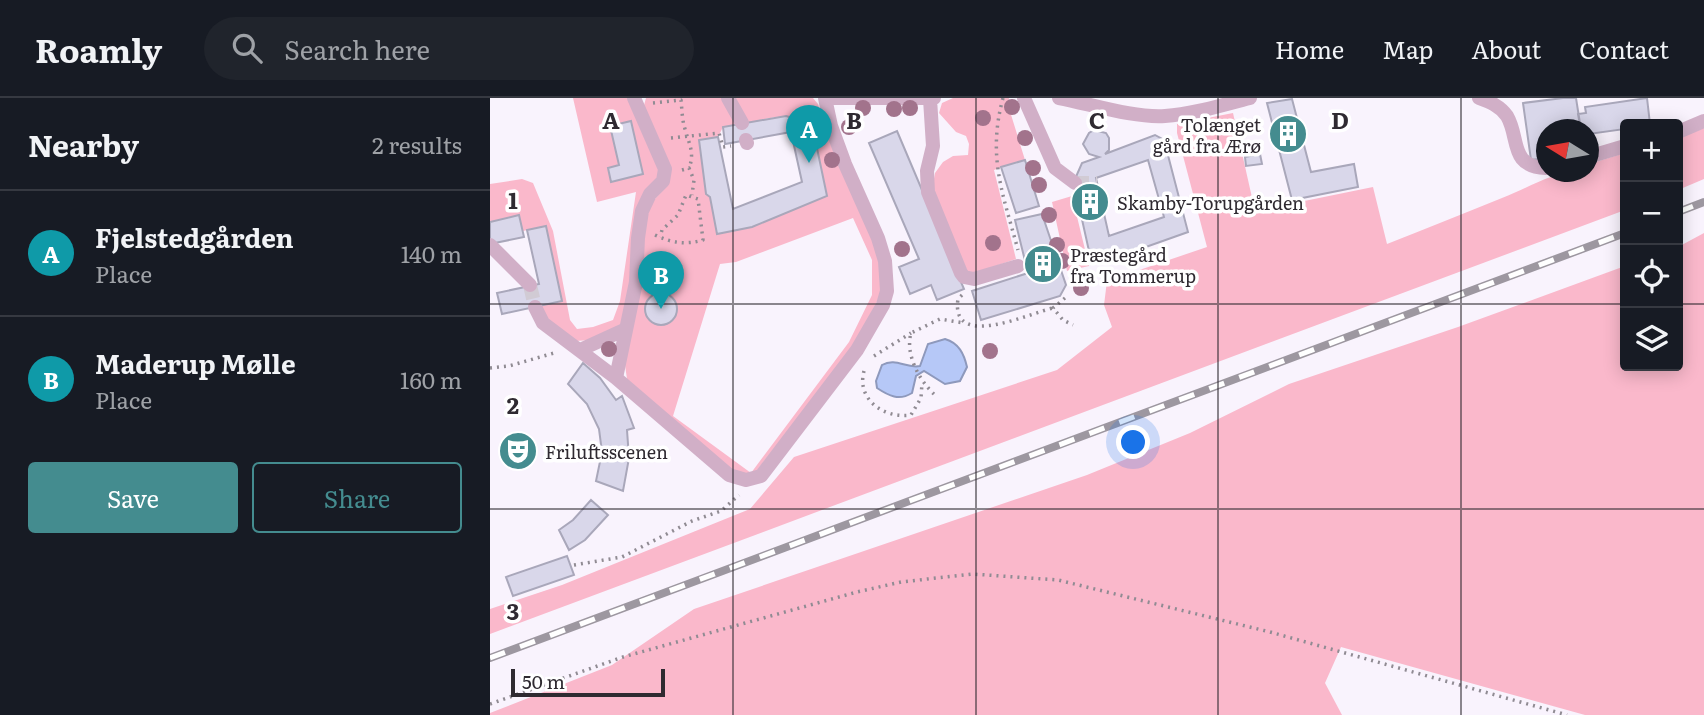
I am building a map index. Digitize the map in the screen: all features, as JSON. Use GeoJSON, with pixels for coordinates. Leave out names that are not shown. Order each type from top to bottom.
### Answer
{"type":"FeatureCollection","features":[{"type":"Feature","properties":{"kind":"street"},"geometry":{"type":"LineString","coordinates":[[616,378],[636,282],[642,211],[650,194],[663,181],[665,169],[634,98]]}},
{"type":"Feature","properties":{"kind":"street"},"geometry":{"type":"LineString","coordinates":[[728,98],[742,123]]}},
{"type":"Feature","properties":{"kind":"street"},"geometry":{"type":"LineString","coordinates":[[535,307],[543,323],[616,378],[729,475],[744,480],[761,476],[857,350],[883,305],[887,291],[886,261],[845,164],[831,126],[825,98],[932,98],[933,146],[927,171],[928,192],[961,273],[969,279],[1018,265]]}},
{"type":"Feature","properties":{"kind":"street"},"geometry":{"type":"LineString","coordinates":[[1024,98],[1055,169],[1075,183]]}},
{"type":"Feature","properties":{"kind":"street"},"geometry":{"type":"LineString","coordinates":[[1059,98],[1143,115],[1163,116],[1188,113],[1250,98]]}},
{"type":"Feature","properties":{"kind":"street"},"geometry":{"type":"LineString","coordinates":[[1479,98],[1501,108],[1508,119],[1516,150],[1523,160],[1536,168]]}},
{"type":"Feature","properties":{"kind":"street"},"geometry":{"type":"LineString","coordinates":[[1683,130],[1704,121]]}},
{"type":"Feature","properties":{"kind":"street"},"geometry":{"type":"LineString","coordinates":[[1599,154],[1620,147]]}},
{"type":"Feature","properties":{"kind":"street"},"geometry":{"type":"LineString","coordinates":[[490,245],[530,285]]}},
{"type":"Feature","properties":{"kind":"street"},"geometry":{"type":"LineString","coordinates":[[580,350],[626,329]]}},
{"type":"Feature","properties":{"kind":"path"},"geometry":{"type":"LineString","coordinates":[[1003,98],[995,138],[996,172],[1020,258],[1018,265]]}},
{"type":"Feature","properties":{"kind":"path"},"geometry":{"type":"LineString","coordinates":[[650,111],[653,102],[681,100],[692,159],[689,168]]}},
{"type":"Feature","properties":{"kind":"path"},"geometry":{"type":"LineString","coordinates":[[666,141],[674,136],[719,132],[723,147],[747,141]]}},
{"type":"Feature","properties":{"kind":"path"},"geometry":{"type":"LineString","coordinates":[[654,234],[660,237],[672,242],[692,243],[703,240],[698,199],[686,195],[678,215],[662,230],[660,237]]}},
{"type":"Feature","properties":{"kind":"path"},"geometry":{"type":"LineString","coordinates":[[966,323],[958,315],[957,307],[958,299],[967,288],[969,279]]}},
{"type":"Feature","properties":{"kind":"path"},"geometry":{"type":"LineString","coordinates":[[872,358],[911,332],[940,319],[992,327],[1053,308],[1065,298]]}},
{"type":"Feature","properties":{"kind":"path"},"geometry":{"type":"LineString","coordinates":[[1053,308],[1063,320],[1073,325]]}},
{"type":"Feature","properties":{"kind":"path"},"geometry":{"type":"LineString","coordinates":[[867,365],[863,374],[864,391],[876,408],[890,415],[911,415],[921,398],[922,383],[909,346],[911,332]]}},
{"type":"Feature","properties":{"kind":"path"},"geometry":{"type":"LineString","coordinates":[[490,368],[509,366],[561,351],[580,350]]}},
{"type":"Feature","properties":{"kind":"path"},"geometry":{"type":"LineString","coordinates":[[922,383],[934,394]]}},
{"type":"Feature","properties":{"kind":"path"},"geometry":{"type":"LineString","coordinates":[[574,565],[622,557],[692,521],[722,511],[735,501],[742,491],[744,480]]}},
{"type":"Feature","properties":{"kind":"path"},"geometry":{"type":"LineString","coordinates":[[490,704],[623,657],[857,592],[901,582],[972,574],[1058,580],[1270,632],[1567,715]]}},
{"type":"Feature","properties":{"kind":"shaded area"},"geometry":{"type":"Polygon","coordinates":[[[573,98],[627,98],[657,157],[659,173],[634,263],[623,325],[590,340],[576,341],[548,323],[539,306],[562,300],[546,226],[523,231],[519,215],[490,222],[490,184],[522,179],[533,183],[553,231],[570,320],[577,329],[613,320],[620,301],[636,192],[597,202],[573,98]],[[630,121],[619,165],[608,168],[611,182],[643,174],[630,121]]]}},
{"type":"Feature","properties":{"kind":"shaded area"},"geometry":{"type":"Polygon","coordinates":[[[646,98],[726,98],[739,124],[723,127],[718,137],[699,141],[706,193],[710,197],[718,234],[752,227],[827,196],[813,128],[805,122],[789,117],[745,123],[731,98],[813,98],[818,104],[879,251],[883,290],[853,348],[754,474],[734,472],[627,379],[625,365],[648,206],[667,186],[643,109],[646,98]],[[853,218],[736,262],[720,264],[673,416],[751,473],[849,342],[872,295],[872,260],[853,218]],[[659,293],[649,298],[645,308],[650,320],[663,324],[672,319],[676,307],[669,296],[659,293]]]}},
{"type":"Feature","properties":{"kind":"shaded area"},"geometry":{"type":"Polygon","coordinates":[[[953,98],[1009,98],[1008,105],[1025,160],[994,170],[1016,259],[969,275],[932,190],[935,173],[943,162],[953,156],[968,155],[969,144],[966,136],[956,132],[939,113],[942,103],[953,98]]]}},
{"type":"Feature","properties":{"kind":"shaded area"},"geometry":{"type":"Polygon","coordinates":[[[1233,113],[1255,211],[1373,187],[1387,244],[1539,182],[1599,182],[1599,161],[1620,155],[1620,212],[490,634],[490,609],[562,585],[750,509],[794,457],[1057,370],[1112,327],[1104,305],[1107,281],[1207,247],[1177,133],[1177,124],[1233,113]]]}},
{"type":"Feature","properties":{"kind":"shaded area"},"geometry":{"type":"Polygon","coordinates":[[[1704,128],[1704,179],[1683,188],[1683,182],[1683,136],[1704,128]]]}},
{"type":"Feature","properties":{"kind":"shaded area"},"geometry":{"type":"Polygon","coordinates":[[[1072,196],[1089,266],[1067,271],[1052,202],[1072,196]]]}},
{"type":"Feature","properties":{"kind":"shaded area"},"geometry":{"type":"Polygon","coordinates":[[[1704,233],[1704,715],[1585,715],[1341,647],[1325,683],[1342,715],[490,715],[612,665],[694,609],[1087,475],[1190,433],[1289,384],[1458,327],[1620,268],[1620,371],[1683,371],[1683,244],[1704,233]]]}},
{"type":"Feature","properties":{"kind":"water"},"geometry":{"type":"Polygon","coordinates":[[[945,339],[957,346],[964,358],[967,367],[960,381],[945,384],[924,371],[916,376],[912,393],[903,397],[877,388],[876,381],[882,365],[892,362],[920,366],[928,344],[945,339]]]}},
{"type":"Feature","properties":{"kind":"building"},"geometry":{"type":"Polygon","coordinates":[[[1576,98],[1579,119],[1536,119],[1536,159],[1531,160],[1523,103],[1576,98]]]}},
{"type":"Feature","properties":{"kind":"building"},"geometry":{"type":"Polygon","coordinates":[[[1647,98],[1649,119],[1620,119],[1620,130],[1599,133],[1599,119],[1579,119],[1578,114],[1586,113],[1585,107],[1647,98]]]}},
{"type":"Feature","properties":{"kind":"building","name":"Tolænget gård fra Ærø"},"geometry":{"type":"Polygon","coordinates":[[[1292,99],[1311,172],[1354,164],[1358,187],[1292,200],[1267,103],[1292,99]]]}},
{"type":"Feature","properties":{"kind":"building"},"geometry":{"type":"Polygon","coordinates":[[[786,116],[806,122],[813,129],[827,196],[752,227],[717,234],[710,197],[706,194],[699,140],[718,137],[733,209],[802,182],[791,132],[725,144],[723,127],[786,116]]]}},
{"type":"Feature","properties":{"kind":"building"},"geometry":{"type":"Polygon","coordinates":[[[631,121],[643,174],[611,182],[608,168],[619,165],[610,126],[631,121]]]}},
{"type":"Feature","properties":{"kind":"building","name":"Skamby-Torupgården"},"geometry":{"type":"Polygon","coordinates":[[[1094,130],[1106,133],[1109,150],[1105,154],[1155,135],[1164,140],[1188,232],[1098,264],[1091,260],[1075,188],[1075,179],[1082,163],[1099,157],[1089,154],[1083,144],[1094,130]],[[1148,160],[1096,178],[1109,236],[1164,217],[1148,160]]]}},
{"type":"Feature","properties":{"kind":"building"},"geometry":{"type":"Polygon","coordinates":[[[897,131],[964,289],[937,300],[931,285],[910,294],[899,267],[919,259],[869,143],[897,131]]]}},
{"type":"Feature","properties":{"kind":"building"},"geometry":{"type":"Polygon","coordinates":[[[1260,154],[1262,164],[1246,166],[1245,157],[1260,154]]]}},
{"type":"Feature","properties":{"kind":"building"},"geometry":{"type":"Polygon","coordinates":[[[1025,160],[1039,206],[1016,213],[1001,167],[1025,160]]]}},
{"type":"Feature","properties":{"kind":"building","name":"Præstegård fra Tommerup"},"geometry":{"type":"Polygon","coordinates":[[[1042,214],[1066,285],[1060,296],[981,320],[972,291],[1028,273],[1015,220],[1042,214]]]}},
{"type":"Feature","properties":{"kind":"building"},"geometry":{"type":"Polygon","coordinates":[[[519,215],[524,237],[490,244],[490,222],[519,215]]]}},
{"type":"Feature","properties":{"kind":"building"},"geometry":{"type":"Polygon","coordinates":[[[546,226],[562,301],[502,314],[497,293],[539,284],[527,230],[546,226]]]}},
{"type":"Feature","properties":{"kind":"building"},"geometry":{"type":"Polygon","coordinates":[[[661,293],[672,298],[677,309],[672,320],[661,325],[650,320],[645,309],[650,298],[661,293]]]}},
{"type":"Feature","properties":{"kind":"building"},"geometry":{"type":"Polygon","coordinates":[[[583,363],[600,378],[616,400],[622,396],[634,428],[627,430],[629,458],[623,491],[596,481],[602,452],[599,429],[587,404],[568,384],[583,363]]]}},
{"type":"Feature","properties":{"kind":"building"},"geometry":{"type":"Polygon","coordinates":[[[591,500],[608,515],[585,540],[569,550],[559,530],[573,520],[591,500]]]}},
{"type":"Feature","properties":{"kind":"building"},"geometry":{"type":"Polygon","coordinates":[[[567,556],[574,575],[513,596],[506,577],[567,556]]]}},
{"type":"Feature","properties":{"kind":"tunnel"},"geometry":{"type":"LineString","coordinates":[[1075,183],[1097,183]]}},
{"type":"Feature","properties":{"kind":"tunnel"},"geometry":{"type":"LineString","coordinates":[[530,285],[535,307]]}},
{"type":"Feature","properties":{"kind":"railway"},"geometry":{"type":"LineString","coordinates":[[1683,210],[1704,202]]}},
{"type":"Feature","properties":{"kind":"railway"},"geometry":{"type":"LineString","coordinates":[[490,658],[1620,235]]}},
{"type":"Feature","properties":{"kind":"place","name":"Tolænget gård fra Ærø"},"geometry":{"type":"Point","coordinates":[1288,134]}},
{"type":"Feature","properties":{"kind":"place","name":"Fjelstedgården"},"geometry":{"type":"Point","coordinates":[809,163]}},
{"type":"Feature","properties":{"kind":"place","name":"Skamby-Torupgården"},"geometry":{"type":"Point","coordinates":[1090,202]}},
{"type":"Feature","properties":{"kind":"place","name":"Præstegård fra Tommerup"},"geometry":{"type":"Point","coordinates":[1043,264]}},
{"type":"Feature","properties":{"kind":"place","name":"Maderup Mølle"},"geometry":{"type":"Point","coordinates":[661,309]}},
{"type":"Feature","properties":{"kind":"place","name":"Friluftsscenen"},"geometry":{"type":"Point","coordinates":[518,451]}}]}
